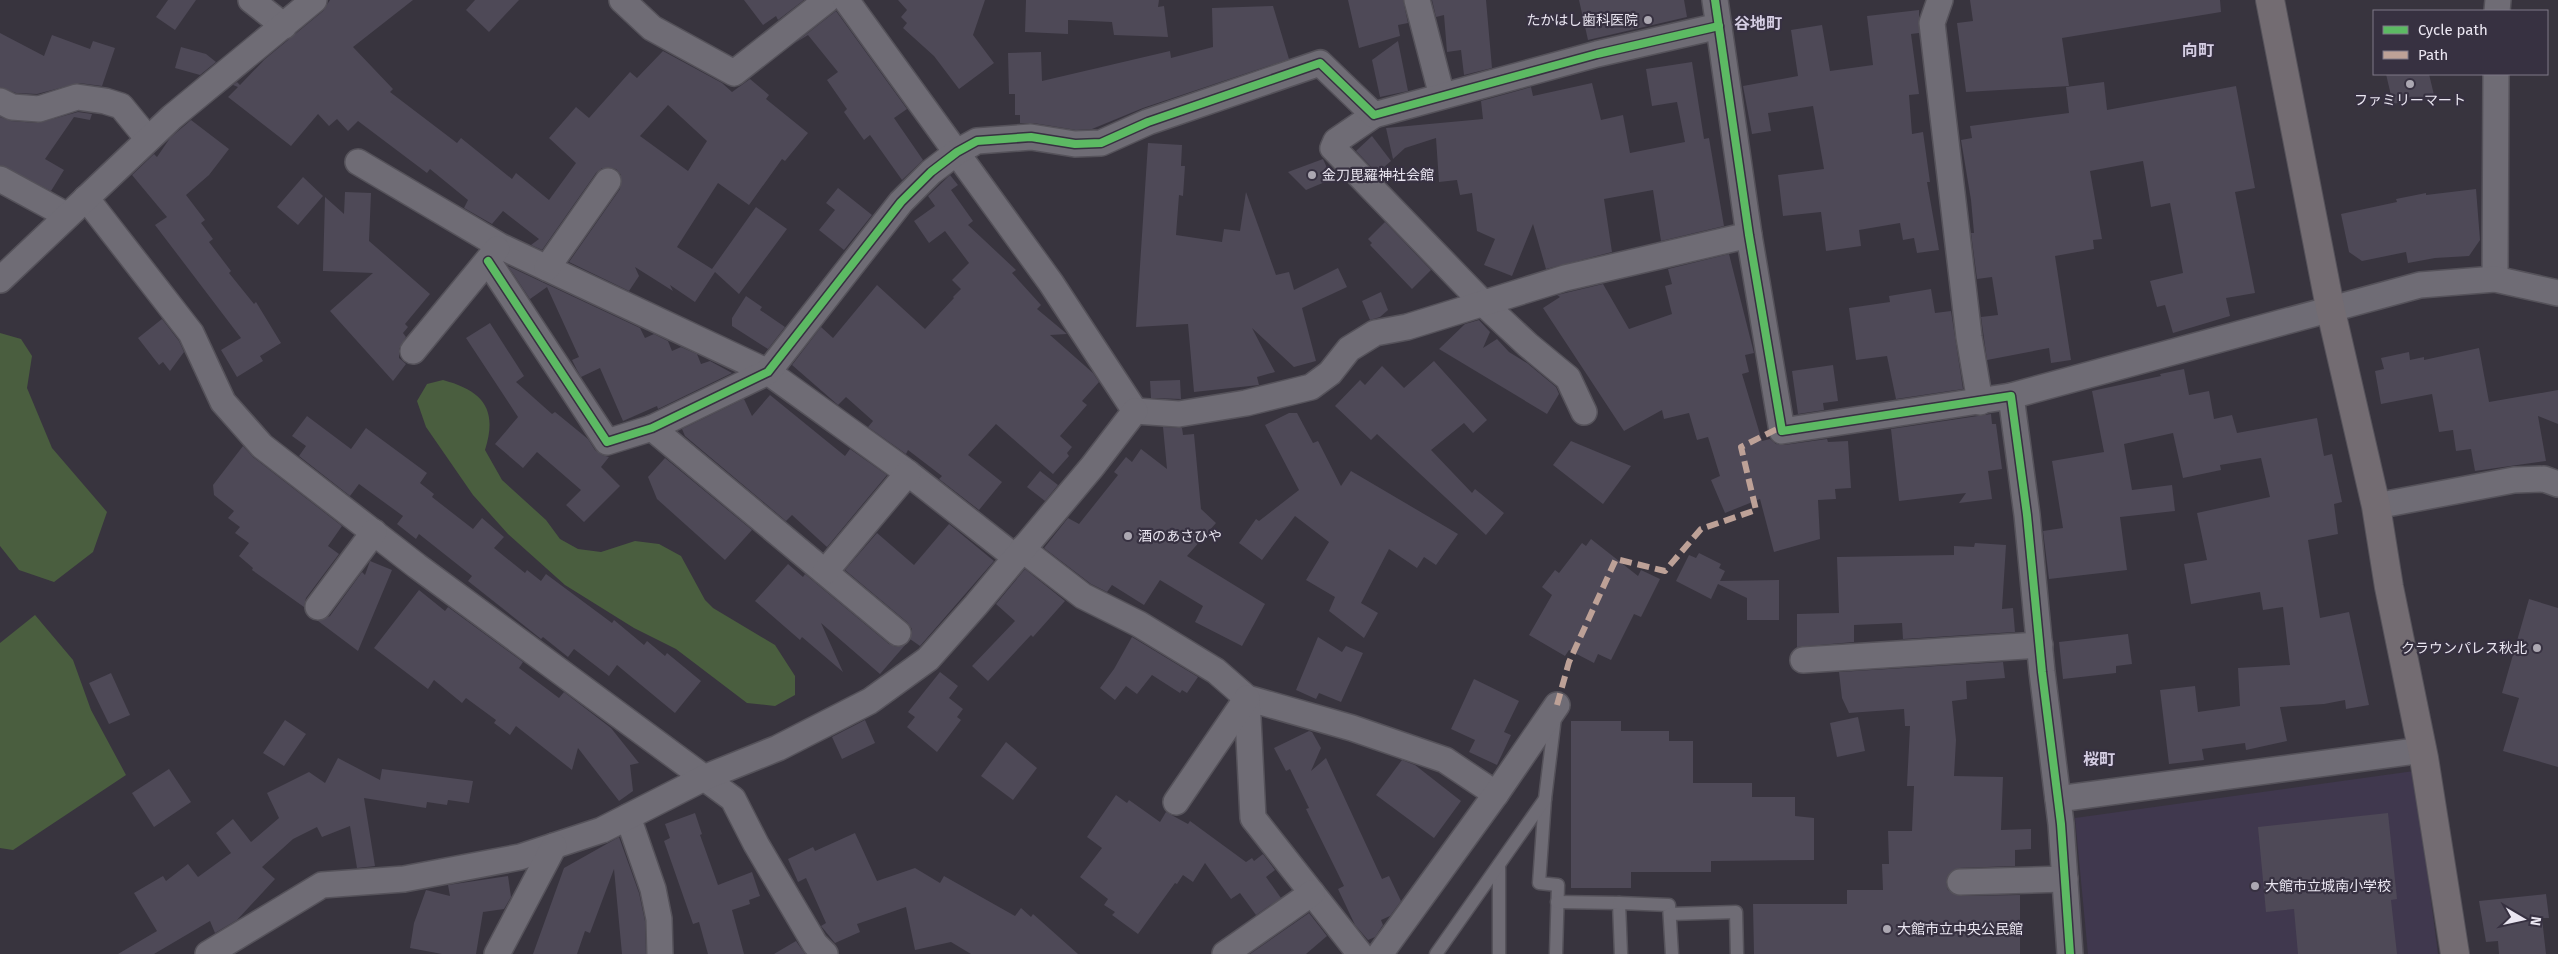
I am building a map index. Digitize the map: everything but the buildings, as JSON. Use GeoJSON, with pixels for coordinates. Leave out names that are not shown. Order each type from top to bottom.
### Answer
{"type":"FeatureCollection","features":[{"type":"Feature","properties":{"kind":"street"},"geometry":{"type":"LineString","coordinates":[[251,0],[284,26]]}},
{"type":"Feature","properties":{"kind":"street"},"geometry":{"type":"LineString","coordinates":[[0,280],[66,215],[172,117],[314,0]]}},
{"type":"Feature","properties":{"kind":"street"},"geometry":{"type":"LineString","coordinates":[[622,0],[659,33],[734,73],[827,0]]}},
{"type":"Feature","properties":{"kind":"street"},"geometry":{"type":"LineString","coordinates":[[846,0],[1051,283],[1135,411]]}},
{"type":"Feature","properties":{"kind":"street"},"geometry":{"type":"LineString","coordinates":[[1417,0],[1442,96]]}},
{"type":"Feature","properties":{"kind":"street"},"geometry":{"type":"LineString","coordinates":[[1716,0],[1749,234],[1782,431],[2011,396],[2420,284],[2495,279],[2558,293]]}},
{"type":"Feature","properties":{"kind":"street"},"geometry":{"type":"LineString","coordinates":[[1940,0],[1932,23],[1969,337],[1980,402]]}},
{"type":"Feature","properties":{"kind":"street"},"geometry":{"type":"LineString","coordinates":[[2270,0],[2330,308],[2376,506],[2389,587],[2423,750],[2455,954]]}},
{"type":"Feature","properties":{"kind":"street"},"geometry":{"type":"LineString","coordinates":[[1584,412],[1568,378],[1528,345],[1483,303],[1333,148],[1336,141],[1374,115],[1597,54],[1719,26]]}},
{"type":"Feature","properties":{"kind":"street"},"geometry":{"type":"LineString","coordinates":[[494,253],[608,442],[652,428],[768,372],[901,202],[932,172],[957,152],[978,141],[1031,137],[1075,144],[1101,143],[1148,122],[1320,62],[1374,115]]}},
{"type":"Feature","properties":{"kind":"street"},"geometry":{"type":"LineString","coordinates":[[2495,279],[2496,75]]}},
{"type":"Feature","properties":{"kind":"street"},"geometry":{"type":"LineString","coordinates":[[0,101],[12,107],[39,108],[77,97],[105,101],[122,106],[148,140]]}},
{"type":"Feature","properties":{"kind":"street"},"geometry":{"type":"LineString","coordinates":[[358,162],[494,253],[547,268],[768,372],[1018,553],[1083,596],[1139,624],[1216,671],[1247,698],[1352,728],[1445,760],[1496,794]]}},
{"type":"Feature","properties":{"kind":"street"},"geometry":{"type":"LineString","coordinates":[[0,179],[66,215]]}},
{"type":"Feature","properties":{"kind":"street"},"geometry":{"type":"LineString","coordinates":[[547,268],[608,181]]}},
{"type":"Feature","properties":{"kind":"street"},"geometry":{"type":"LineString","coordinates":[[86,198],[191,333],[223,402],[262,446],[374,532],[706,777],[733,799],[756,844],[815,944],[825,954]]}},
{"type":"Feature","properties":{"kind":"street"},"geometry":{"type":"LineString","coordinates":[[1135,411],[1179,414],[1246,403],[1311,387],[1330,373],[1349,349],[1375,333],[1407,327],[1574,276],[1749,234]]}},
{"type":"Feature","properties":{"kind":"street"},"geometry":{"type":"LineString","coordinates":[[413,351],[494,253]]}},
{"type":"Feature","properties":{"kind":"street"},"geometry":{"type":"LineString","coordinates":[[2011,396],[2027,515],[2058,799],[2070,954]]}},
{"type":"Feature","properties":{"kind":"street"},"geometry":{"type":"LineString","coordinates":[[208,954],[322,885],[404,879],[520,857],[602,830],[706,777],[778,748],[870,702],[928,658],[1092,466],[1135,411]]}},
{"type":"Feature","properties":{"kind":"street"},"geometry":{"type":"LineString","coordinates":[[652,428],[898,634]]}},
{"type":"Feature","properties":{"kind":"street"},"geometry":{"type":"LineString","coordinates":[[824,572],[908,473]]}},
{"type":"Feature","properties":{"kind":"street"},"geometry":{"type":"LineString","coordinates":[[2376,506],[2514,480],[2544,479],[2558,484]]}},
{"type":"Feature","properties":{"kind":"street"},"geometry":{"type":"LineString","coordinates":[[318,607],[374,532]]}},
{"type":"Feature","properties":{"kind":"street"},"geometry":{"type":"LineString","coordinates":[[1803,660],[2040,645]]}},
{"type":"Feature","properties":{"kind":"street"},"geometry":{"type":"LineString","coordinates":[[1176,802],[1247,698]]}},
{"type":"Feature","properties":{"kind":"street"},"geometry":{"type":"LineString","coordinates":[[1247,698],[1253,818],[1360,954]]}},
{"type":"Feature","properties":{"kind":"street"},"geometry":{"type":"LineString","coordinates":[[1380,954],[1496,794],[1557,705]]}},
{"type":"Feature","properties":{"kind":"street"},"geometry":{"type":"LineString","coordinates":[[2058,799],[2423,750]]}},
{"type":"Feature","properties":{"kind":"street"},"geometry":{"type":"LineString","coordinates":[[628,817],[653,889],[658,920],[660,954]]}},
{"type":"Feature","properties":{"kind":"street"},"geometry":{"type":"LineString","coordinates":[[497,954],[554,846]]}},
{"type":"Feature","properties":{"kind":"street"},"geometry":{"type":"LineString","coordinates":[[1960,882],[2065,879]]}},
{"type":"Feature","properties":{"kind":"street"},"geometry":{"type":"LineString","coordinates":[[1225,954],[1312,893]]}},
{"type":"Feature","properties":{"kind":"lane"},"geometry":{"type":"LineString","coordinates":[[1556,954],[1558,885],[1539,883],[1545,799],[1557,705]]}},
{"type":"Feature","properties":{"kind":"lane"},"geometry":{"type":"LineString","coordinates":[[1436,954],[1545,799]]}},
{"type":"Feature","properties":{"kind":"lane"},"geometry":{"type":"LineString","coordinates":[[1499,865],[1500,954]]}},
{"type":"Feature","properties":{"kind":"lane"},"geometry":{"type":"LineString","coordinates":[[1557,902],[1670,904],[1672,954]]}},
{"type":"Feature","properties":{"kind":"lane"},"geometry":{"type":"LineString","coordinates":[[1619,904],[1621,954]]}},
{"type":"Feature","properties":{"kind":"lane"},"geometry":{"type":"LineString","coordinates":[[1670,914],[1736,912],[1737,954]]}},
{"type":"Feature","properties":{"kind":"shaded area","name":"大館市立城南小学校"},"geometry":{"type":"Polygon","coordinates":[[[2414,771],[2438,954],[2088,954],[2075,818],[2414,771]]]}},
{"type":"Feature","properties":{"kind":"green space"},"geometry":{"type":"Polygon","coordinates":[[[0,333],[21,339],[32,356],[27,388],[52,448],[107,512],[93,552],[54,582],[19,570],[0,546],[0,333]]]}},
{"type":"Feature","properties":{"kind":"green space"},"geometry":{"type":"Polygon","coordinates":[[[443,380],[468,390],[484,404],[490,423],[485,450],[502,480],[546,520],[560,539],[578,549],[601,552],[635,541],[659,544],[681,556],[705,600],[713,608],[775,645],[795,676],[795,695],[775,706],[747,703],[676,649],[634,628],[565,585],[508,534],[473,495],[426,427],[417,401],[427,384],[443,380]]]}},
{"type":"Feature","properties":{"kind":"green space"},"geometry":{"type":"Polygon","coordinates":[[[35,615],[73,660],[91,710],[126,775],[13,850],[0,848],[0,643],[35,615]]]}},
{"type":"Feature","properties":{"kind":"marked path"},"geometry":{"type":"LineString","coordinates":[[1557,705],[1569,662],[1616,559],[1665,571],[1701,529],[1756,510],[1741,447],[1781,427]]}},
{"type":"Feature","properties":{"kind":"cycle path"},"geometry":{"type":"LineString","coordinates":[[1715,0],[1749,235],[1782,431],[2011,396],[2027,515],[2042,672],[2061,824],[2070,954]]}},
{"type":"Feature","properties":{"kind":"cycle path"},"geometry":{"type":"LineString","coordinates":[[488,261],[607,442],[652,428],[768,372],[901,202],[931,172],[957,152],[977,141],[1031,137],[1075,144],[1101,143],[1148,122],[1320,63],[1374,115],[1597,54],[1719,26]]}},
{"type":"Feature","properties":{"kind":"place","name":"たかはし歯科医院"},"geometry":{"type":"Point","coordinates":[1648,20]}},
{"type":"Feature","properties":{"kind":"place","name":"ファミリーマート"},"geometry":{"type":"Point","coordinates":[2410,84]}},
{"type":"Feature","properties":{"kind":"place","name":"金刀毘羅神社会館"},"geometry":{"type":"Point","coordinates":[1312,175]}},
{"type":"Feature","properties":{"kind":"place","name":"酒のあさひや"},"geometry":{"type":"Point","coordinates":[1128,536]}},
{"type":"Feature","properties":{"kind":"place","name":"クラウンパレス秋北"},"geometry":{"type":"Point","coordinates":[2537,648]}},
{"type":"Feature","properties":{"kind":"place","name":"大館市立城南小学校"},"geometry":{"type":"Point","coordinates":[2255,886]}},
{"type":"Feature","properties":{"kind":"place","name":"大館市立中央公民館"},"geometry":{"type":"Point","coordinates":[1887,929]}},
{"type":"Feature","properties":{"kind":"district","name":"谷地町"},"geometry":{"type":"Point","coordinates":[1758,23]}},
{"type":"Feature","properties":{"kind":"district","name":"向町"},"geometry":{"type":"Point","coordinates":[2198,50]}},
{"type":"Feature","properties":{"kind":"district","name":"桜町"},"geometry":{"type":"Point","coordinates":[2099,759]}}]}
